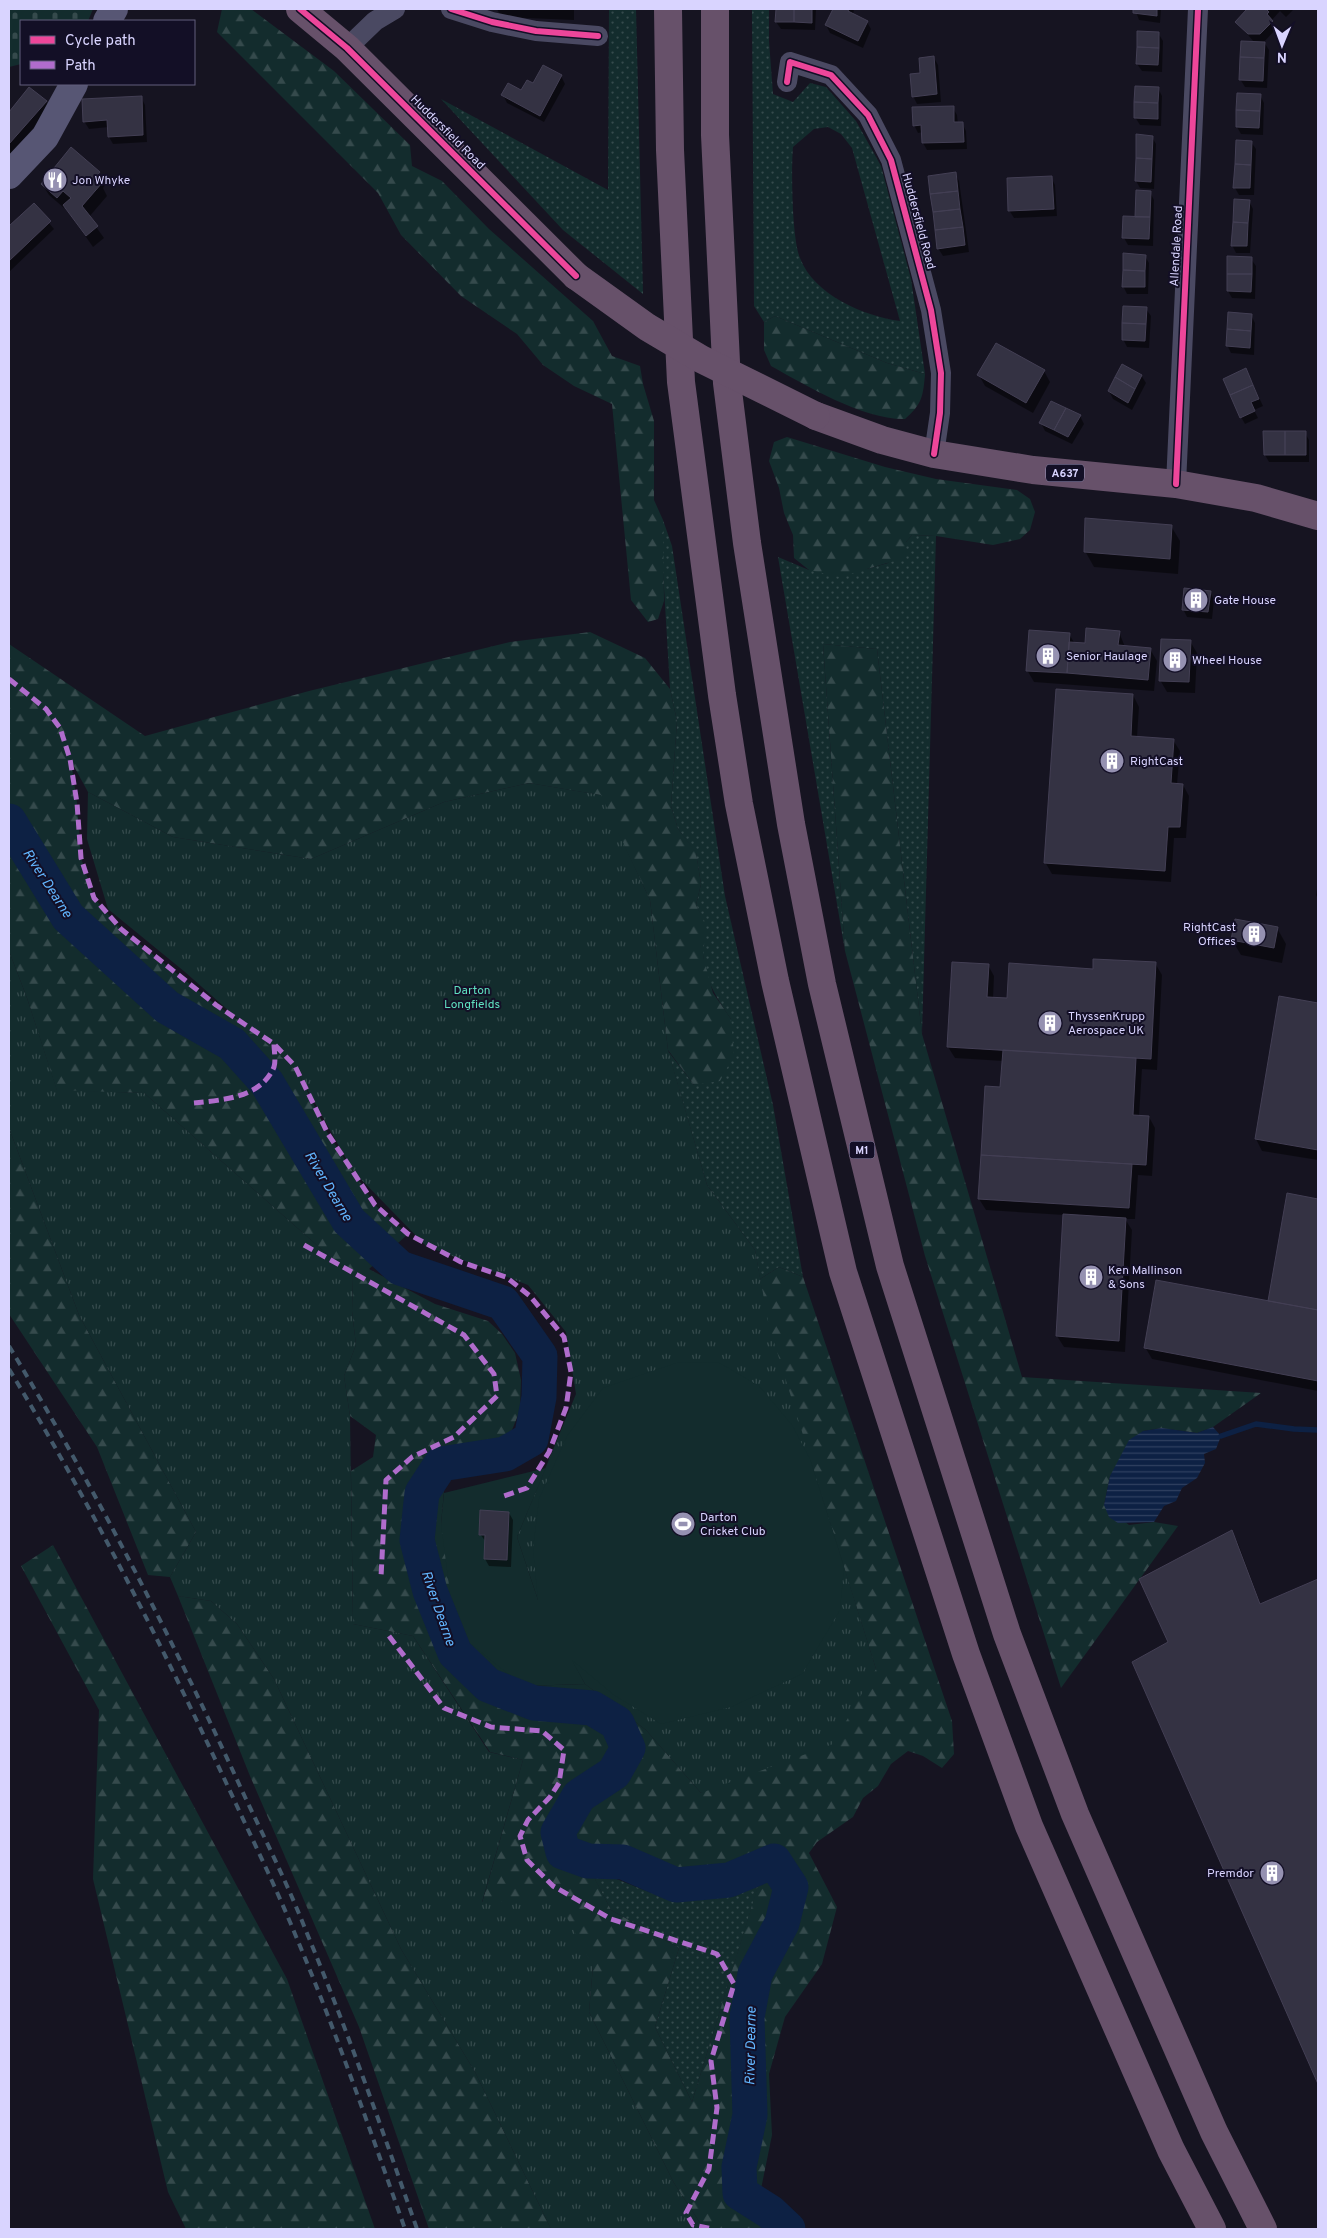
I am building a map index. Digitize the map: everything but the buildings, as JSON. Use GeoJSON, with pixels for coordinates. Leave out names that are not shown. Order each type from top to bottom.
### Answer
{"type":"FeatureCollection","features":[{"type":"Feature","properties":{"kind":"highway","name":"Huddersfield Road"},"geometry":{"type":"LineString","coordinates":[[300,9],[347,48],[576,276],[648,327],[702,359],[816,416],[882,440],[934,454],[1033,470],[1176,484],[1256,498],[1318,516]]}},
{"type":"Feature","properties":{"kind":"highway"},"geometry":{"type":"LineString","coordinates":[[668,9],[670,150],[681,382],[722,695],[739,804],[774,981],[843,1272],[966,1654],[1029,1826],[1171,2150],[1212,2229]]}},
{"type":"Feature","properties":{"kind":"highway","name":"M1"},"geometry":{"type":"LineString","coordinates":[[715,9],[715,135],[727,383],[747,543],[791,824],[818,966],[890,1266],[1007,1634],[1075,1814],[1214,2132],[1263,2229]]}},
{"type":"Feature","properties":{"kind":"main road"},"geometry":{"type":"LineString","coordinates":[[108,20],[114,9]]}},
{"type":"Feature","properties":{"kind":"main road"},"geometry":{"type":"LineString","coordinates":[[9,175],[45,136],[73,85]]}},
{"type":"Feature","properties":{"kind":"street"},"geometry":{"type":"LineString","coordinates":[[347,48],[375,21],[395,9]]}},
{"type":"Feature","properties":{"kind":"street"},"geometry":{"type":"LineString","coordinates":[[451,9],[492,22],[536,31],[598,36]]}},
{"type":"Feature","properties":{"kind":"street","name":"Allendale Road"},"geometry":{"type":"LineString","coordinates":[[1176,484],[1198,9]]}},
{"type":"Feature","properties":{"kind":"street","name":"Huddersfield Road"},"geometry":{"type":"LineString","coordinates":[[787,82],[790,62],[831,75],[868,115],[891,160],[931,310],[941,373],[940,413],[934,454]]}},
{"type":"Feature","properties":{"kind":"green space"},"geometry":{"type":"Polygon","coordinates":[[[9,9],[93,9],[88,20],[20,20],[20,64],[9,67],[9,9]]]}},
{"type":"Feature","properties":{"kind":"green space"},"geometry":{"type":"Polygon","coordinates":[[[222,9],[251,9],[334,71],[410,145],[412,166],[442,181],[489,229],[593,321],[612,356],[640,366],[643,384],[654,421],[654,500],[663,520],[664,601],[658,619],[648,622],[631,600],[612,404],[574,386],[543,365],[517,334],[461,296],[401,235],[378,193],[217,32],[222,9]]]}},
{"type":"Feature","properties":{"kind":"green space"},"geometry":{"type":"Polygon","coordinates":[[[609,9],[636,9],[643,294],[563,230],[441,99],[608,190],[609,9]]]}},
{"type":"Feature","properties":{"kind":"green space"},"geometry":{"type":"Polygon","coordinates":[[[752,9],[769,9],[769,41],[773,94],[793,102],[810,83],[826,87],[856,121],[881,166],[911,279],[925,374],[887,363],[775,316],[764,322],[754,306],[752,9]],[[828,127],[814,129],[793,147],[792,187],[797,249],[807,271],[816,283],[828,293],[856,309],[900,321],[852,148],[841,134],[828,127]]]}},
{"type":"Feature","properties":{"kind":"green space"},"geometry":{"type":"Polygon","coordinates":[[[775,316],[887,363],[925,374],[921,399],[915,409],[905,419],[872,414],[836,400],[771,366],[764,350],[764,322],[775,316]]]}},
{"type":"Feature","properties":{"kind":"green space"},"geometry":{"type":"Polygon","coordinates":[[[787,437],[885,467],[936,479],[1017,490],[1030,499],[1035,512],[1030,530],[1020,539],[993,545],[936,536],[912,535],[906,542],[904,558],[840,577],[809,570],[794,558],[793,535],[784,513],[779,488],[769,461],[774,442],[787,437]]]}},
{"type":"Feature","properties":{"kind":"green space"},"geometry":{"type":"Polygon","coordinates":[[[663,520],[672,546],[725,896],[773,1105],[803,1277],[779,1267],[760,1279],[755,1250],[707,1185],[668,1051],[694,1085],[731,1019],[709,981],[704,963],[704,925],[696,905],[701,884],[696,853],[678,829],[671,806],[677,721],[670,689],[662,554],[663,520]]]}},
{"type":"Feature","properties":{"kind":"green space"},"geometry":{"type":"Polygon","coordinates":[[[912,535],[936,536],[922,1034],[877,649],[823,644],[845,951],[778,557],[809,570],[867,569],[888,563],[912,535]]]}},
{"type":"Feature","properties":{"kind":"green space"},"geometry":{"type":"Polygon","coordinates":[[[590,632],[645,658],[670,689],[677,721],[671,806],[678,829],[696,852],[701,884],[696,905],[706,924],[703,956],[713,993],[731,1019],[734,1055],[720,1081],[694,1085],[668,1050],[650,900],[600,795],[529,783],[444,802],[311,859],[173,837],[88,792],[71,761],[77,803],[81,858],[94,898],[121,929],[216,1005],[274,1044],[295,1066],[328,1134],[375,1205],[408,1234],[369,1269],[435,1304],[488,1321],[502,1334],[515,1353],[521,1380],[520,1410],[510,1435],[486,1444],[448,1447],[441,1524],[523,1686],[585,1684],[646,1730],[701,1793],[876,1669],[768,1326],[760,1279],[779,1267],[803,1277],[952,1721],[954,1754],[942,1768],[923,1756],[908,1751],[891,1764],[878,1786],[863,1798],[853,1817],[817,1842],[809,1853],[837,1907],[822,1964],[785,2017],[769,2074],[772,2135],[761,2189],[789,2229],[704,2229],[674,2183],[589,2012],[593,1966],[482,1903],[523,1760],[490,1752],[413,1636],[353,1624],[351,1471],[373,1457],[376,1435],[350,1416],[344,1376],[356,1345],[352,1311],[353,1277],[144,1093],[57,1091],[27,998],[9,951],[9,644],[145,736],[309,691],[510,642],[590,632]],[[580,1850],[611,1910],[679,1948],[655,2027],[692,2102],[768,1853],[721,1872],[668,1871],[647,1858],[597,1857],[580,1850]]]}},
{"type":"Feature","properties":{"kind":"green space"},"geometry":{"type":"Polygon","coordinates":[[[823,644],[877,649],[922,1034],[1022,1377],[1261,1393],[1213,1427],[1197,1433],[1161,1428],[1143,1431],[1110,1476],[1104,1505],[1129,1525],[1154,1522],[1178,1526],[1061,1688],[925,1256],[845,951],[823,644]]]}},
{"type":"Feature","properties":{"kind":"green space","name":"Darton Longfields"},"geometry":{"type":"Polygon","coordinates":[[[529,783],[601,795],[650,900],[668,1050],[707,1185],[755,1250],[769,1326],[876,1669],[833,1744],[701,1793],[646,1730],[585,1684],[539,1603],[517,1537],[576,1394],[566,1332],[528,1285],[426,1246],[353,1171],[297,1071],[185,972],[108,909],[87,839],[88,792],[173,837],[311,859],[444,802],[529,783]]]}},
{"type":"Feature","properties":{"kind":"green space"},"geometry":{"type":"Polygon","coordinates":[[[9,951],[27,998],[57,1090],[144,1093],[353,1277],[352,1311],[356,1345],[344,1376],[350,1416],[353,1624],[413,1636],[489,1752],[523,1760],[482,1902],[557,1899],[593,1966],[589,2012],[674,2183],[704,2229],[551,2229],[475,2072],[401,1949],[274,1679],[237,1624],[211,1601],[178,1596],[170,1577],[196,1532],[79,1315],[9,1128],[9,951]]]}},
{"type":"Feature","properties":{"kind":"green space"},"geometry":{"type":"Polygon","coordinates":[[[9,1128],[79,1315],[196,1532],[170,1577],[148,1575],[97,1447],[9,1314],[9,1128]]]}},
{"type":"Feature","properties":{"kind":"green space","name":"Darton Cricket Club"},"geometry":{"type":"Polygon","coordinates":[[[718,1362],[759,1386],[792,1425],[810,1459],[844,1567],[840,1610],[802,1674],[731,1707],[661,1724],[614,1695],[572,1660],[585,1684],[523,1686],[455,1631],[441,1524],[444,1493],[546,1468],[517,1537],[538,1600],[533,1549],[539,1499],[567,1436],[603,1388],[676,1363],[718,1362]]]}},
{"type":"Feature","properties":{"kind":"green space"},"geometry":{"type":"Polygon","coordinates":[[[53,1545],[287,1979],[375,2229],[186,2229],[168,2192],[93,1879],[99,1710],[21,1566],[53,1545]]]}},
{"type":"Feature","properties":{"kind":"green space"},"geometry":{"type":"Polygon","coordinates":[[[178,1596],[211,1601],[237,1624],[274,1679],[401,1949],[475,2072],[551,2229],[429,2229],[359,2027],[250,1776],[178,1596]]]}},
{"type":"Feature","properties":{"kind":"green space"},"geometry":{"type":"Polygon","coordinates":[[[589,1868],[674,1902],[758,1887],[692,2102],[655,2027],[679,1948],[611,1910],[589,1868]]]}},
{"type":"Feature","properties":{"kind":"water"},"geometry":{"type":"Polygon","coordinates":[[[1213,1427],[1221,1436],[1216,1449],[1204,1454],[1205,1463],[1197,1478],[1182,1488],[1176,1501],[1164,1506],[1154,1522],[1118,1523],[1109,1517],[1104,1505],[1110,1476],[1129,1440],[1143,1431],[1162,1428],[1197,1433],[1213,1427]]]}},
{"type":"Feature","properties":{"kind":"waterway","name":"River Dearne"},"geometry":{"type":"LineString","coordinates":[[9,821],[68,917],[167,1007],[232,1044],[267,1083],[349,1221],[400,1268],[503,1303],[540,1356],[539,1397],[531,1439],[505,1454],[441,1464],[422,1493],[417,1540],[430,1591],[455,1653],[488,1685],[534,1703],[592,1708],[617,1723],[628,1748],[614,1773],[579,1796],[558,1832],[563,1852],[588,1861],[623,1862],[676,1885],[729,1880],[774,1861],[791,1887],[782,1923],[755,1974],[747,2017],[750,2115],[739,2167],[740,2193],[770,2212],[788,2229]]}},
{"type":"Feature","properties":{"kind":"waterway"},"geometry":{"type":"LineString","coordinates":[[1221,1436],[1256,1424],[1318,1430]]}},
{"type":"Feature","properties":{"kind":"railway"},"geometry":{"type":"LineString","coordinates":[[9,1346],[104,1512],[191,1682],[277,1863],[336,2005],[417,2229]]}},
{"type":"Feature","properties":{"kind":"railway"},"geometry":{"type":"LineString","coordinates":[[9,1369],[71,1475],[128,1583],[210,1748],[266,1869],[325,2007],[405,2229]]}},
{"type":"Feature","properties":{"kind":"marked path"},"geometry":{"type":"LineString","coordinates":[[9,679],[46,709],[60,728],[70,759],[77,803],[81,858],[94,898],[121,929],[216,1005],[274,1044],[295,1066],[328,1134],[375,1205],[408,1234],[461,1262],[506,1277],[530,1296],[564,1337],[571,1372],[566,1408],[549,1452],[527,1488],[501,1497]]}},
{"type":"Feature","properties":{"kind":"marked path"},"geometry":{"type":"LineString","coordinates":[[194,1103],[240,1096],[260,1085],[274,1067],[274,1044]]}},
{"type":"Feature","properties":{"kind":"marked path"},"geometry":{"type":"LineString","coordinates":[[304,1245],[464,1335],[494,1374],[497,1396],[454,1437],[412,1457],[386,1480],[381,1577]]}},
{"type":"Feature","properties":{"kind":"marked path"},"geometry":{"type":"LineString","coordinates":[[389,1636],[444,1708],[491,1727],[542,1731],[564,1750],[559,1783],[550,1797],[528,1820],[520,1836],[527,1860],[553,1886],[611,1919],[717,1954],[734,1984],[711,2061],[717,2108],[709,2169],[686,2213],[693,2225],[713,2229]]}},
{"type":"Feature","properties":{"kind":"cycle path"},"geometry":{"type":"LineString","coordinates":[[300,9],[347,48],[576,276]]}},
{"type":"Feature","properties":{"kind":"cycle path"},"geometry":{"type":"LineString","coordinates":[[451,9],[492,22],[536,31],[598,36]]}},
{"type":"Feature","properties":{"kind":"cycle path"},"geometry":{"type":"LineString","coordinates":[[1176,484],[1198,9]]}},
{"type":"Feature","properties":{"kind":"cycle path"},"geometry":{"type":"LineString","coordinates":[[787,82],[790,62],[831,75],[868,115],[891,160],[931,310],[941,373],[940,413],[934,454]]}},
{"type":"Feature","properties":{"kind":"place","name":"Jon Whyke"},"geometry":{"type":"Point","coordinates":[55,180]}},
{"type":"Feature","properties":{"kind":"place","name":"Gate House"},"geometry":{"type":"Point","coordinates":[1196,600]}},
{"type":"Feature","properties":{"kind":"place","name":"Senior Haulage"},"geometry":{"type":"Point","coordinates":[1048,656]}},
{"type":"Feature","properties":{"kind":"place","name":"Wheel House"},"geometry":{"type":"Point","coordinates":[1175,660]}},
{"type":"Feature","properties":{"kind":"place","name":"RightCast"},"geometry":{"type":"Point","coordinates":[1112,761]}},
{"type":"Feature","properties":{"kind":"place","name":"RightCast Offices"},"geometry":{"type":"Point","coordinates":[1254,934]}},
{"type":"Feature","properties":{"kind":"place","name":"ThyssenKrupp Aerospace UK"},"geometry":{"type":"Point","coordinates":[1050,1023]}},
{"type":"Feature","properties":{"kind":"place","name":"Ken Mallinson & Sons"},"geometry":{"type":"Point","coordinates":[1091,1277]}},
{"type":"Feature","properties":{"kind":"place","name":"Darton Cricket Club"},"geometry":{"type":"Point","coordinates":[683,1524]}},
{"type":"Feature","properties":{"kind":"place","name":"Premdor"},"geometry":{"type":"Point","coordinates":[1272,1873]}}]}
